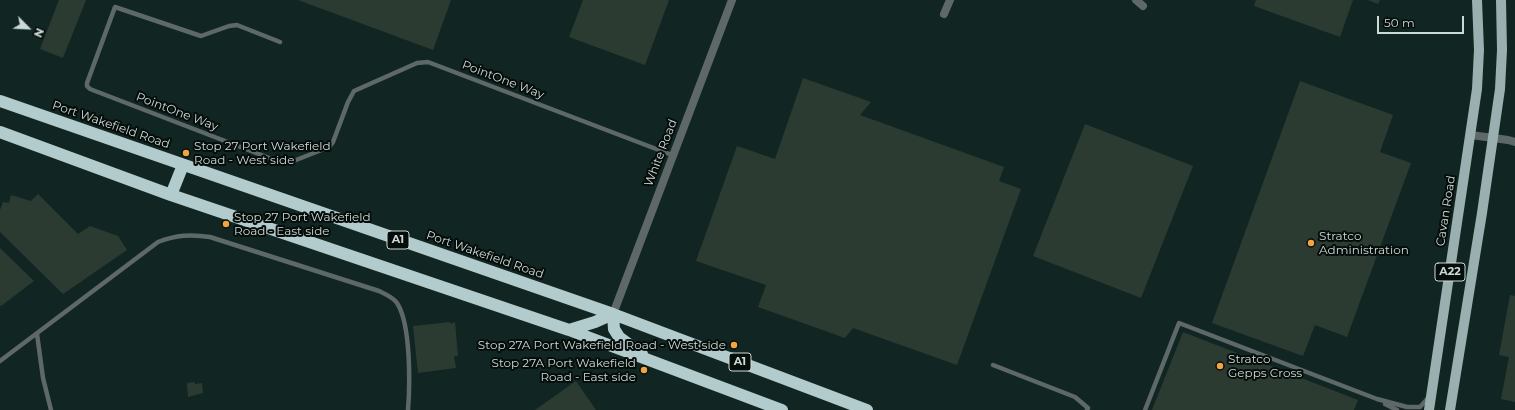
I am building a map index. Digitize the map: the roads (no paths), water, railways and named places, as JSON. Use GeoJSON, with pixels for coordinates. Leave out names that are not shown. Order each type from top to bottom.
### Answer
{"type":"FeatureCollection","features":[{"type":"Feature","properties":{"kind":"highway","name":"Port Wakefield Road"},"geometry":{"type":"LineString","coordinates":[[0,101],[613,314],[867,410]]}},
{"type":"Feature","properties":{"kind":"highway","name":"A1"},"geometry":{"type":"LineString","coordinates":[[0,132],[171,195],[570,330],[782,410]]}},
{"type":"Feature","properties":{"kind":"highway"},"geometry":{"type":"LineString","coordinates":[[171,195],[183,165]]}},
{"type":"Feature","properties":{"kind":"highway"},"geometry":{"type":"LineString","coordinates":[[570,330],[595,322],[613,314],[614,329],[619,336],[649,360]]}},
{"type":"Feature","properties":{"kind":"main road","name":"Cavan Road"},"geometry":{"type":"LineString","coordinates":[[1429,410],[1477,89],[1479,50],[1477,0]]}},
{"type":"Feature","properties":{"kind":"main road","name":"A22"},"geometry":{"type":"LineString","coordinates":[[1450,410],[1500,89],[1502,50],[1501,0]]}},
{"type":"Feature","properties":{"kind":"street","name":"White Road"},"geometry":{"type":"LineString","coordinates":[[613,314],[732,0]]}},
{"type":"Feature","properties":{"kind":"street"},"geometry":{"type":"LineString","coordinates":[[944,14],[950,0]]}},
{"type":"Feature","properties":{"kind":"street"},"geometry":{"type":"LineString","coordinates":[[1136,0],[1143,6]]}},
{"type":"Feature","properties":{"kind":"street"},"geometry":{"type":"LineString","coordinates":[[1471,135],[1515,142]]}},
{"type":"Feature","properties":{"kind":"lane","name":"PointOne Way"},"geometry":{"type":"LineString","coordinates":[[280,42],[237,25],[229,26],[201,36],[115,7],[87,86],[90,89],[277,161],[291,162],[325,149],[333,142],[348,102],[354,91],[417,63],[428,62],[672,155]]}},
{"type":"Feature","properties":{"kind":"lane"},"geometry":{"type":"LineString","coordinates":[[0,361],[158,242],[171,237],[185,235],[210,237],[379,291],[390,297],[396,303],[401,312],[408,348],[410,372],[408,410]]}},
{"type":"Feature","properties":{"kind":"lane"},"geometry":{"type":"LineString","coordinates":[[1145,410],[1178,323],[1377,399],[1407,407],[1420,407],[1432,394]]}},
{"type":"Feature","properties":{"kind":"lane"},"geometry":{"type":"LineString","coordinates":[[37,334],[43,378],[51,410]]}},
{"type":"Feature","properties":{"kind":"lane"},"geometry":{"type":"LineString","coordinates":[[993,365],[1075,396],[1088,408],[1087,410]]}},
{"type":"Feature","properties":{"kind":"lane"},"geometry":{"type":"LineString","coordinates":[[1377,399],[1397,410]]}},
{"type":"Feature","properties":{"kind":"place","name":"Stop 27 Port Wakefield Road - West side"},"geometry":{"type":"Point","coordinates":[186,153]}},
{"type":"Feature","properties":{"kind":"place","name":"Stop 27 Port Wakefield Road - East side"},"geometry":{"type":"Point","coordinates":[226,224]}},
{"type":"Feature","properties":{"kind":"place","name":"Stratco Administration"},"geometry":{"type":"Point","coordinates":[1311,243]}},
{"type":"Feature","properties":{"kind":"place","name":"Stop 27A Port Wakefield Road - West side"},"geometry":{"type":"Point","coordinates":[734,345]}},
{"type":"Feature","properties":{"kind":"place","name":"Stratco Gepps Cross"},"geometry":{"type":"Point","coordinates":[1220,366]}},
{"type":"Feature","properties":{"kind":"place","name":"Stop 27A Port Wakefield Road - East side"},"geometry":{"type":"Point","coordinates":[644,370]}}]}
